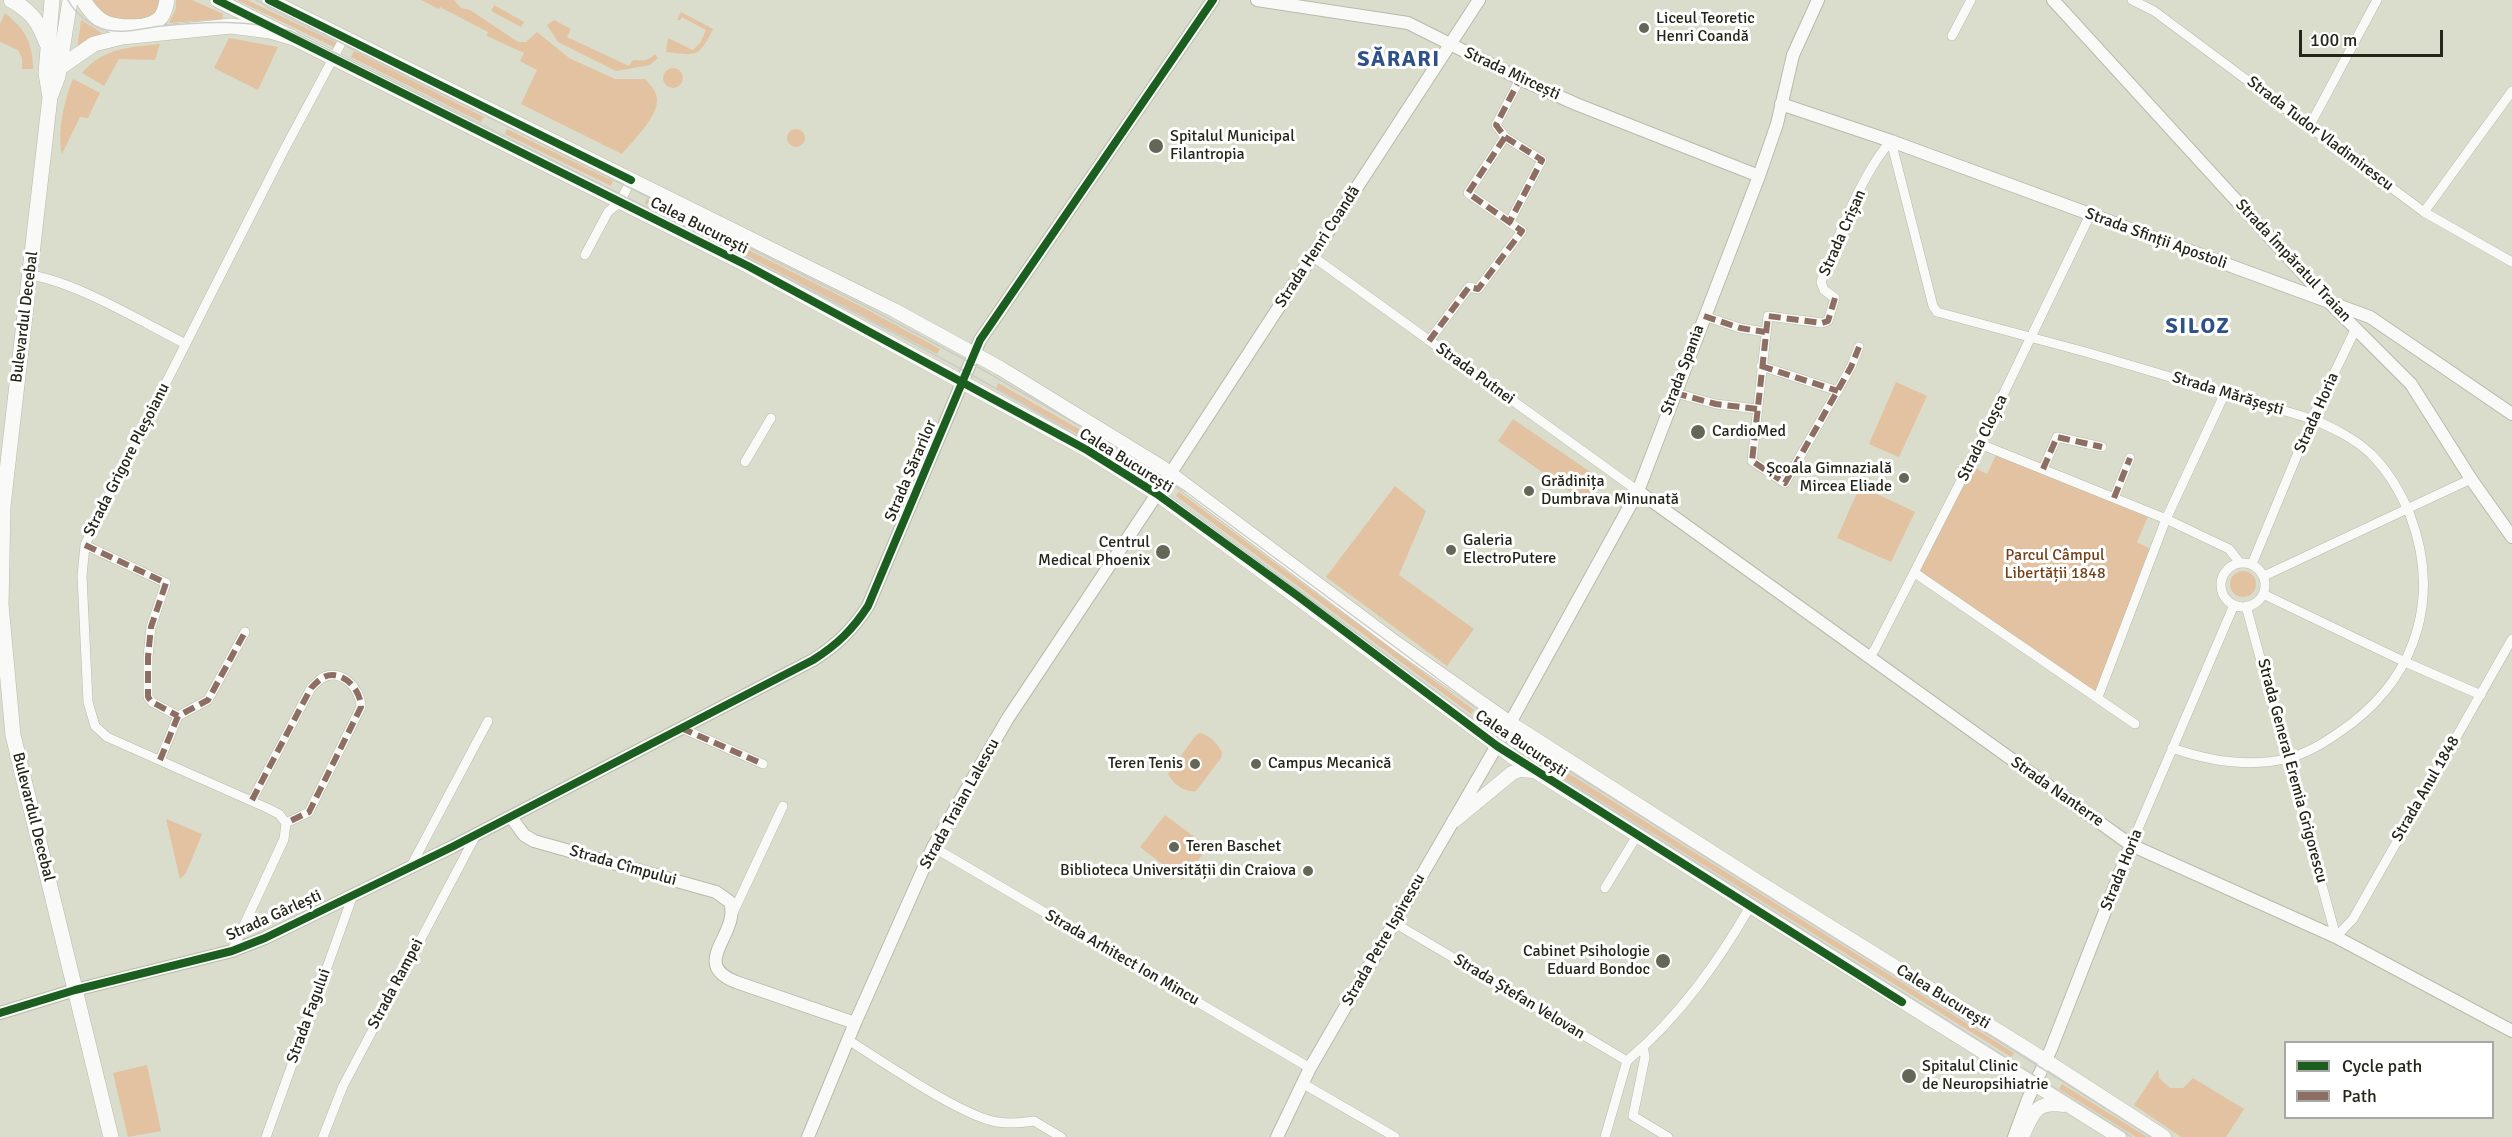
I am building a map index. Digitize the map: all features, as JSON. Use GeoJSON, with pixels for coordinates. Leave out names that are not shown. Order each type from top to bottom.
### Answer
{"type":"FeatureCollection","features":[{"type":"Feature","properties":{"kind":"main road"},"geometry":{"type":"LineString","coordinates":[[11,0],[22,5],[36,19],[48,51]]}},
{"type":"Feature","properties":{"kind":"main road","name":"Bulevardul Decebal"},"geometry":{"type":"LineString","coordinates":[[50,97],[46,73],[52,0]]}},
{"type":"Feature","properties":{"kind":"main road","name":"Bulevardul Decebal"},"geometry":{"type":"LineString","coordinates":[[70,0],[59,68],[50,97],[3,506],[1,604],[13,735],[111,1137]]}},
{"type":"Feature","properties":{"kind":"main road"},"geometry":{"type":"LineString","coordinates":[[83,0],[88,9],[105,23],[138,26],[155,22],[162,16],[167,0]]}},
{"type":"Feature","properties":{"kind":"main road","name":"Calea București"},"geometry":{"type":"LineString","coordinates":[[217,0],[805,296],[1087,450],[1157,494],[1295,594],[1497,746],[1536,772],[2119,1137]]}},
{"type":"Feature","properties":{"kind":"main road","name":"Calea București"},"geometry":{"type":"LineString","coordinates":[[269,0],[894,310],[975,353],[1170,473],[1396,643],[1510,723],[1770,890],[2045,1060],[2164,1137]]}},
{"type":"Feature","properties":{"kind":"main road"},"geometry":{"type":"LineString","coordinates":[[59,68],[94,44],[122,37],[231,26],[270,31],[291,37]]}},
{"type":"Feature","properties":{"kind":"main road"},"geometry":{"type":"LineString","coordinates":[[1455,820],[1512,772],[1520,770],[1536,772]]}},
{"type":"Feature","properties":{"kind":"main road"},"geometry":{"type":"LineString","coordinates":[[2022,1137],[2033,1113],[2044,1104],[2069,1106]]}},
{"type":"Feature","properties":{"kind":"street","name":"Strada Sărarilor"},"geometry":{"type":"LineString","coordinates":[[511,817],[813,660],[833,647],[854,628],[868,606],[880,580],[982,336],[1213,0]]}},
{"type":"Feature","properties":{"kind":"street","name":"Strada Mircești"},"geometry":{"type":"LineString","coordinates":[[1257,0],[1408,23],[1520,79],[1576,104],[1759,176]]}},
{"type":"Feature","properties":{"kind":"street","name":"Strada Henri Coandă"},"geometry":{"type":"LineString","coordinates":[[1157,494],[1479,0]]}},
{"type":"Feature","properties":{"kind":"street","name":"Strada Spania"},"geometry":{"type":"LineString","coordinates":[[1497,746],[1638,491],[1759,176],[1777,124],[1793,55],[1818,0]]}},
{"type":"Feature","properties":{"kind":"street"},"geometry":{"type":"LineString","coordinates":[[1952,36],[1971,0]]}},
{"type":"Feature","properties":{"kind":"street","name":"Strada Împăratul Traian"},"geometry":{"type":"LineString","coordinates":[[2053,0],[2330,302],[2411,384],[2471,479],[2512,537]]}},
{"type":"Feature","properties":{"kind":"street","name":"Strada Tudor Vladimirescu"},"geometry":{"type":"LineString","coordinates":[[2132,0],[2154,11],[2424,212],[2512,262]]}},
{"type":"Feature","properties":{"kind":"street"},"geometry":{"type":"LineString","coordinates":[[2309,127],[2377,0]]}},
{"type":"Feature","properties":{"kind":"street","name":"Strada Grigore Pleșoianu"},"geometry":{"type":"LineString","coordinates":[[286,823],[279,814],[252,800],[99,732],[91,719],[82,576],[85,545],[285,148],[345,36]]}},
{"type":"Feature","properties":{"kind":"street"},"geometry":{"type":"LineString","coordinates":[[1509,223],[1542,160],[1505,136],[1497,125],[1520,79]]}},
{"type":"Feature","properties":{"kind":"street"},"geometry":{"type":"LineString","coordinates":[[2424,212],[2512,91]]}},
{"type":"Feature","properties":{"kind":"street","name":"Strada Sfinții Apostoli"},"geometry":{"type":"LineString","coordinates":[[1781,104],[1891,141],[2370,317],[2512,414]]}},
{"type":"Feature","properties":{"kind":"street"},"geometry":{"type":"LineString","coordinates":[[1429,341],[1469,287],[1478,289],[1522,231],[1468,194],[1505,136]]}},
{"type":"Feature","properties":{"kind":"street","name":"Strada Mărășești"},"geometry":{"type":"LineString","coordinates":[[1891,141],[1936,312],[2225,393],[2312,419],[2339,430],[2371,454],[2390,477],[2407,509],[2415,529],[2422,562],[2424,594],[2419,625],[2405,662],[2390,685],[2372,706],[2333,737],[2289,758],[2266,762],[2227,761],[2196,756],[2172,748]]}},
{"type":"Feature","properties":{"kind":"street","name":"Strada Crișan"},"geometry":{"type":"LineString","coordinates":[[1766,332],[1768,316],[1822,323],[1828,321],[1835,298],[1824,290],[1821,282],[1847,218],[1873,166],[1891,141]]}},
{"type":"Feature","properties":{"kind":"street"},"geometry":{"type":"LineString","coordinates":[[585,255],[608,212],[620,202],[631,180]]}},
{"type":"Feature","properties":{"kind":"street","name":"Strada Cloșca"},"geometry":{"type":"LineString","coordinates":[[1869,658],[1980,444],[2090,215]]}},
{"type":"Feature","properties":{"kind":"street","name":"Strada Putnei"},"geometry":{"type":"LineString","coordinates":[[1312,256],[1638,491]]}},
{"type":"Feature","properties":{"kind":"street"},"geometry":{"type":"LineString","coordinates":[[31,275],[71,287],[186,344]]}},
{"type":"Feature","properties":{"kind":"street"},"geometry":{"type":"LineString","coordinates":[[1704,316],[1740,328],[1766,332],[1752,461],[1785,483],[1838,391],[1859,347]]}},
{"type":"Feature","properties":{"kind":"street","name":"Strada Horia"},"geometry":{"type":"LineString","coordinates":[[2252,564],[2312,419],[2356,328]]}},
{"type":"Feature","properties":{"kind":"street"},"geometry":{"type":"LineString","coordinates":[[1761,366],[1838,391]]}},
{"type":"Feature","properties":{"kind":"street"},"geometry":{"type":"LineString","coordinates":[[1675,393],[1716,404],[1757,409]]}},
{"type":"Feature","properties":{"kind":"street"},"geometry":{"type":"LineString","coordinates":[[2098,697],[2166,519],[2225,393]]}},
{"type":"Feature","properties":{"kind":"street"},"geometry":{"type":"LineString","coordinates":[[745,462],[771,418]]}},
{"type":"Feature","properties":{"kind":"street"},"geometry":{"type":"LineString","coordinates":[[2043,469],[2057,437],[2102,447]]}},
{"type":"Feature","properties":{"kind":"street"},"geometry":{"type":"LineString","coordinates":[[1980,444],[2166,519],[2229,549],[2240,563]]}},
{"type":"Feature","properties":{"kind":"street"},"geometry":{"type":"LineString","coordinates":[[2114,498],[2130,458]]}},
{"type":"Feature","properties":{"kind":"street"},"geometry":{"type":"LineString","coordinates":[[2264,576],[2471,479]]}},
{"type":"Feature","properties":{"kind":"street","name":"Strada Nanterre"},"geometry":{"type":"LineString","coordinates":[[1638,491],[2131,845],[2336,937],[2512,1031]]}},
{"type":"Feature","properties":{"kind":"street","name":"Strada Traian Lalescu"},"geometry":{"type":"LineString","coordinates":[[808,1137],[855,1023],[933,848],[1008,718],[1157,494]]}},
{"type":"Feature","properties":{"kind":"street"},"geometry":{"type":"LineString","coordinates":[[85,545],[166,582],[151,627],[148,697],[152,702],[178,716]]}},
{"type":"Feature","properties":{"kind":"street"},"geometry":{"type":"LineString","coordinates":[[2240,563],[2252,564],[2264,576],[2263,594],[2253,604],[2246,606],[2234,604],[2224,595],[2222,582],[2228,569],[2240,563]]}},
{"type":"Feature","properties":{"kind":"street"},"geometry":{"type":"LineString","coordinates":[[1915,573],[2135,724]]}},
{"type":"Feature","properties":{"kind":"street"},"geometry":{"type":"LineString","coordinates":[[2263,594],[2405,662],[2481,695]]}},
{"type":"Feature","properties":{"kind":"street","name":"Strada Horia"},"geometry":{"type":"LineString","coordinates":[[2014,1137],[2131,845],[2234,604]]}},
{"type":"Feature","properties":{"kind":"street","name":"Strada General Eremia Grigorescu"},"geometry":{"type":"LineString","coordinates":[[2246,606],[2336,937]]}},
{"type":"Feature","properties":{"kind":"street"},"geometry":{"type":"LineString","coordinates":[[160,760],[178,716],[208,700],[245,632]]}},
{"type":"Feature","properties":{"kind":"street","name":"Strada Anul 1848"},"geometry":{"type":"LineString","coordinates":[[2336,937],[2353,919],[2512,639]]}},
{"type":"Feature","properties":{"kind":"street"},"geometry":{"type":"LineString","coordinates":[[232,951],[284,839],[286,823],[309,812],[361,707],[361,699],[356,687],[332,675],[323,678],[311,688],[252,800]]}},
{"type":"Feature","properties":{"kind":"street"},"geometry":{"type":"LineString","coordinates":[[411,866],[488,721]]}},
{"type":"Feature","properties":{"kind":"street"},"geometry":{"type":"LineString","coordinates":[[681,728],[763,764]]}},
{"type":"Feature","properties":{"kind":"street","name":"Strada Petre Ispirescu"},"geometry":{"type":"LineString","coordinates":[[1277,1137],[1310,1068],[1497,746]]}},
{"type":"Feature","properties":{"kind":"street"},"geometry":{"type":"LineString","coordinates":[[783,806],[732,915],[715,959],[715,968],[718,973],[736,982],[855,1023]]}},
{"type":"Feature","properties":{"kind":"street","name":"Strada Gârlești"},"geometry":{"type":"LineString","coordinates":[[0,1013],[75,990],[232,951],[266,938],[511,817]]}},
{"type":"Feature","properties":{"kind":"street","name":"Strada Cîmpului"},"geometry":{"type":"LineString","coordinates":[[511,817],[524,835],[534,841],[716,892],[730,902],[732,915]]}},
{"type":"Feature","properties":{"kind":"street","name":"Strada Rampei"},"geometry":{"type":"LineString","coordinates":[[323,1137],[348,1075],[476,834]]}},
{"type":"Feature","properties":{"kind":"street"},"geometry":{"type":"LineString","coordinates":[[1605,888],[1638,834]]}},
{"type":"Feature","properties":{"kind":"street","name":"Strada Arhitect Ion Mincu"},"geometry":{"type":"LineString","coordinates":[[933,848],[1310,1068]]}},
{"type":"Feature","properties":{"kind":"street","name":"Strada Fagului"},"geometry":{"type":"LineString","coordinates":[[266,1137],[353,895]]}},
{"type":"Feature","properties":{"kind":"street"},"geometry":{"type":"LineString","coordinates":[[1605,1137],[1627,1061],[1663,1029],[1719,959],[1751,905]]}},
{"type":"Feature","properties":{"kind":"street","name":"Strada Ștefan Velovan"},"geometry":{"type":"LineString","coordinates":[[1393,922],[1627,1061]]}},
{"type":"Feature","properties":{"kind":"street"},"geometry":{"type":"LineString","coordinates":[[848,1040],[957,1106],[996,1122],[1034,1121],[1061,1137]]}},
{"type":"Feature","properties":{"kind":"street"},"geometry":{"type":"LineString","coordinates":[[1644,1047],[1645,1057],[1634,1116],[1668,1137]]}},
{"type":"Feature","properties":{"kind":"street"},"geometry":{"type":"LineString","coordinates":[[1302,1083],[1395,1137]]}},
{"type":"Feature","properties":{"kind":"green space"},"geometry":{"type":"Polygon","coordinates":[[[91,0],[160,0],[153,15],[140,20],[132,20],[107,17],[91,0]]]}},
{"type":"Feature","properties":{"kind":"green space"},"geometry":{"type":"Polygon","coordinates":[[[176,0],[192,0],[223,14],[222,19],[169,23],[176,9],[176,0]]]}},
{"type":"Feature","properties":{"kind":"green space"},"geometry":{"type":"Polygon","coordinates":[[[237,0],[247,0],[337,43],[334,47],[237,0]]]}},
{"type":"Feature","properties":{"kind":"green space"},"geometry":{"type":"Polygon","coordinates":[[[421,0],[454,0],[461,8],[470,10],[518,42],[526,42],[537,32],[569,58],[615,79],[645,79],[656,94],[657,101],[651,118],[622,154],[521,104],[537,70],[520,61],[524,53],[487,36],[488,32],[440,7],[439,9],[421,0]]]}},
{"type":"Feature","properties":{"kind":"green space"},"geometry":{"type":"Polygon","coordinates":[[[494,5],[524,22],[521,27],[491,11],[494,5]]]}},
{"type":"Feature","properties":{"kind":"green space"},"geometry":{"type":"Polygon","coordinates":[[[681,12],[713,29],[704,46],[695,53],[666,52],[668,38],[693,50],[700,43],[706,30],[682,17],[677,20],[681,12]]]}},
{"type":"Feature","properties":{"kind":"green space"},"geometry":{"type":"Polygon","coordinates":[[[5,13],[18,25],[26,37],[33,69],[22,69],[22,58],[18,50],[0,42],[0,24],[5,13]]]}},
{"type":"Feature","properties":{"kind":"green space"},"geometry":{"type":"Polygon","coordinates":[[[81,20],[102,33],[77,50],[81,20]]]}},
{"type":"Feature","properties":{"kind":"green space"},"geometry":{"type":"Polygon","coordinates":[[[554,20],[571,29],[567,37],[629,66],[633,60],[645,60],[655,54],[658,58],[650,65],[616,71],[558,42],[547,25],[554,20]]]}},
{"type":"Feature","properties":{"kind":"green space"},"geometry":{"type":"Polygon","coordinates":[[[229,38],[278,47],[258,90],[214,68],[229,38]]]}},
{"type":"Feature","properties":{"kind":"green space"},"geometry":{"type":"Polygon","coordinates":[[[160,44],[155,60],[119,59],[104,86],[82,73],[99,58],[118,50],[160,44]]]}},
{"type":"Feature","properties":{"kind":"green space"},"geometry":{"type":"Polygon","coordinates":[[[354,51],[484,117],[481,122],[351,57],[354,51]]]}},
{"type":"Feature","properties":{"kind":"green space"},"geometry":{"type":"Polygon","coordinates":[[[673,68],[680,71],[683,78],[680,85],[673,88],[666,85],[663,78],[666,71],[673,68]]]}},
{"type":"Feature","properties":{"kind":"green space"},"geometry":{"type":"Polygon","coordinates":[[[73,79],[100,93],[88,118],[80,117],[62,154],[60,136],[62,116],[73,79]]]}},
{"type":"Feature","properties":{"kind":"green space"},"geometry":{"type":"Polygon","coordinates":[[[507,129],[613,181],[611,186],[505,134],[507,129]]]}},
{"type":"Feature","properties":{"kind":"green space"},"geometry":{"type":"Polygon","coordinates":[[[792,129],[800,129],[805,134],[803,145],[792,147],[787,142],[787,134],[792,129]]]}},
{"type":"Feature","properties":{"kind":"green space"},"geometry":{"type":"Polygon","coordinates":[[[647,199],[864,308],[940,349],[937,354],[645,203],[647,199]]]}},
{"type":"Feature","properties":{"kind":"green space"},"geometry":{"type":"Polygon","coordinates":[[[1896,382],[1927,396],[1899,457],[1869,444],[1896,382]]]}},
{"type":"Feature","properties":{"kind":"green space"},"geometry":{"type":"Polygon","coordinates":[[[998,383],[1109,446],[1154,475],[1151,479],[1107,451],[996,388],[998,383]]]}},
{"type":"Feature","properties":{"kind":"green space"},"geometry":{"type":"Polygon","coordinates":[[[1513,419],[1602,480],[1586,503],[1498,441],[1513,419]]]}},
{"type":"Feature","properties":{"kind":"green space","name":"Parcul Câmpul Libertății 1848"},"geometry":{"type":"Polygon","coordinates":[[[1998,451],[2150,512],[2137,542],[2154,551],[2098,697],[1915,573],[1969,465],[1987,474],[1998,451]]]}},
{"type":"Feature","properties":{"kind":"green space"},"geometry":{"type":"Polygon","coordinates":[[[1395,486],[1426,511],[1399,575],[1474,629],[1447,666],[1326,577],[1395,486]]]}},
{"type":"Feature","properties":{"kind":"green space"},"geometry":{"type":"Polygon","coordinates":[[[1860,486],[1915,512],[1891,562],[1837,538],[1860,486]]]}},
{"type":"Feature","properties":{"kind":"green space"},"geometry":{"type":"Polygon","coordinates":[[[1179,492],[1474,710],[1471,714],[1176,496],[1179,492]]]}},
{"type":"Feature","properties":{"kind":"green space"},"geometry":{"type":"Polygon","coordinates":[[[2243,571],[2252,575],[2256,584],[2252,593],[2243,597],[2234,593],[2230,584],[2234,575],[2243,571]]]}},
{"type":"Feature","properties":{"kind":"green space","name":"Teren Tenis"},"geometry":{"type":"Polygon","coordinates":[[[1200,733],[1210,738],[1218,746],[1222,752],[1221,758],[1196,791],[1188,791],[1176,784],[1168,774],[1196,735],[1200,733]]]}},
{"type":"Feature","properties":{"kind":"green space"},"geometry":{"type":"Polygon","coordinates":[[[1525,746],[2014,1053],[2011,1057],[1521,751],[1525,746]]]}},
{"type":"Feature","properties":{"kind":"green space","name":"Teren Baschet"},"geometry":{"type":"Polygon","coordinates":[[[1165,815],[1208,847],[1183,880],[1140,847],[1165,815]]]}},
{"type":"Feature","properties":{"kind":"green space"},"geometry":{"type":"Polygon","coordinates":[[[166,819],[202,834],[186,873],[180,879],[166,819]]]}},
{"type":"Feature","properties":{"kind":"green space"},"geometry":{"type":"Polygon","coordinates":[[[147,1065],[161,1131],[128,1137],[113,1073],[147,1065]]]}},
{"type":"Feature","properties":{"kind":"green space"},"geometry":{"type":"Polygon","coordinates":[[[2158,1069],[2159,1078],[2170,1088],[2183,1088],[2193,1078],[2244,1109],[2226,1137],[2181,1137],[2134,1105],[2158,1069]]]}},
{"type":"Feature","properties":{"kind":"green space"},"geometry":{"type":"Polygon","coordinates":[[[2062,1084],[2147,1137],[2136,1137],[2059,1089],[2062,1084]]]}},
{"type":"Feature","properties":{"kind":"tram line"},"geometry":{"type":"LineString","coordinates":[[68,0],[79,15],[90,23],[114,31],[211,22],[243,23],[291,31],[802,286],[1005,393],[1152,483],[1500,739],[2132,1137]]}},
{"type":"Feature","properties":{"kind":"tram line"},"geometry":{"type":"LineString","coordinates":[[256,0],[867,307],[971,363],[1111,444],[1186,492],[1523,742],[2151,1137]]}},
{"type":"Feature","properties":{"kind":"marked path"},"geometry":{"type":"LineString","coordinates":[[1429,341],[1469,287],[1478,289],[1522,231],[1468,193],[1505,137],[1496,125],[1520,79]]}},
{"type":"Feature","properties":{"kind":"marked path"},"geometry":{"type":"LineString","coordinates":[[1505,137],[1542,160],[1509,223]]}},
{"type":"Feature","properties":{"kind":"marked path"},"geometry":{"type":"LineString","coordinates":[[1835,298],[1828,321],[1822,323],[1768,316],[1752,461],[1785,483],[1851,367],[1859,347]]}},
{"type":"Feature","properties":{"kind":"marked path"},"geometry":{"type":"LineString","coordinates":[[1704,316],[1740,328],[1765,332]]}},
{"type":"Feature","properties":{"kind":"marked path"},"geometry":{"type":"LineString","coordinates":[[1761,366],[1838,391]]}},
{"type":"Feature","properties":{"kind":"marked path"},"geometry":{"type":"LineString","coordinates":[[1675,393],[1716,404],[1757,409]]}},
{"type":"Feature","properties":{"kind":"marked path"},"geometry":{"type":"LineString","coordinates":[[2043,469],[2057,437],[2102,447]]}},
{"type":"Feature","properties":{"kind":"marked path"},"geometry":{"type":"LineString","coordinates":[[2114,498],[2130,458]]}},
{"type":"Feature","properties":{"kind":"marked path"},"geometry":{"type":"LineString","coordinates":[[85,545],[166,583],[151,627],[148,697],[152,702],[178,716]]}},
{"type":"Feature","properties":{"kind":"marked path"},"geometry":{"type":"LineString","coordinates":[[160,760],[178,716],[208,700],[245,632]]}},
{"type":"Feature","properties":{"kind":"marked path"},"geometry":{"type":"LineString","coordinates":[[252,800],[311,688],[329,675],[336,675],[349,682],[358,693],[361,707],[309,812],[286,823]]}},
{"type":"Feature","properties":{"kind":"marked path"},"geometry":{"type":"LineString","coordinates":[[681,728],[763,764]]}},
{"type":"Feature","properties":{"kind":"cycle path"},"geometry":{"type":"LineString","coordinates":[[217,0],[748,266],[1087,450],[1157,494],[1295,594],[1497,746],[1902,1002]]}},
{"type":"Feature","properties":{"kind":"cycle path"},"geometry":{"type":"LineString","coordinates":[[269,0],[631,180]]}},
{"type":"Feature","properties":{"kind":"cycle path"},"geometry":{"type":"LineString","coordinates":[[0,1013],[75,990],[232,951],[265,938],[452,847],[813,660],[830,648],[850,629],[868,606],[980,340],[1213,0]]}},
{"type":"Feature","properties":{"kind":"place","name":"Liceul Teoretic Henri Coandă"},"geometry":{"type":"Point","coordinates":[1644,28]}},
{"type":"Feature","properties":{"kind":"place","name":"Spitalul Municipal Filantropia"},"geometry":{"type":"Point","coordinates":[1156,146]}},
{"type":"Feature","properties":{"kind":"place","name":"CardioMed"},"geometry":{"type":"Point","coordinates":[1698,432]}},
{"type":"Feature","properties":{"kind":"place","name":"Școala Gimnazială Mircea Eliade"},"geometry":{"type":"Point","coordinates":[1904,478]}},
{"type":"Feature","properties":{"kind":"place","name":"Grădinița Dumbrava Minunată"},"geometry":{"type":"Point","coordinates":[1529,491]}},
{"type":"Feature","properties":{"kind":"place","name":"Galeria ElectroPutere"},"geometry":{"type":"Point","coordinates":[1451,550]}},
{"type":"Feature","properties":{"kind":"place","name":"Centrul Medical Phoenix"},"geometry":{"type":"Point","coordinates":[1163,552]}},
{"type":"Feature","properties":{"kind":"place","name":"Teren Tenis"},"geometry":{"type":"Point","coordinates":[1195,764]}},
{"type":"Feature","properties":{"kind":"place","name":"Campus Mecanică"},"geometry":{"type":"Point","coordinates":[1256,764]}},
{"type":"Feature","properties":{"kind":"place","name":"Teren Baschet"},"geometry":{"type":"Point","coordinates":[1174,847]}},
{"type":"Feature","properties":{"kind":"place","name":"Biblioteca Universității din Craiova"},"geometry":{"type":"Point","coordinates":[1308,871]}},
{"type":"Feature","properties":{"kind":"place","name":"Cabinet Psihologie Eduard Bondoc"},"geometry":{"type":"Point","coordinates":[1663,961]}},
{"type":"Feature","properties":{"kind":"place","name":"Spitalul Clinic de Neuropsihiatrie"},"geometry":{"type":"Point","coordinates":[1909,1076]}},
{"type":"Feature","properties":{"kind":"district","name":"SĂRARI"},"geometry":{"type":"Point","coordinates":[1399,60]}},
{"type":"Feature","properties":{"kind":"district","name":"SILOZ"},"geometry":{"type":"Point","coordinates":[2198,327]}}]}
